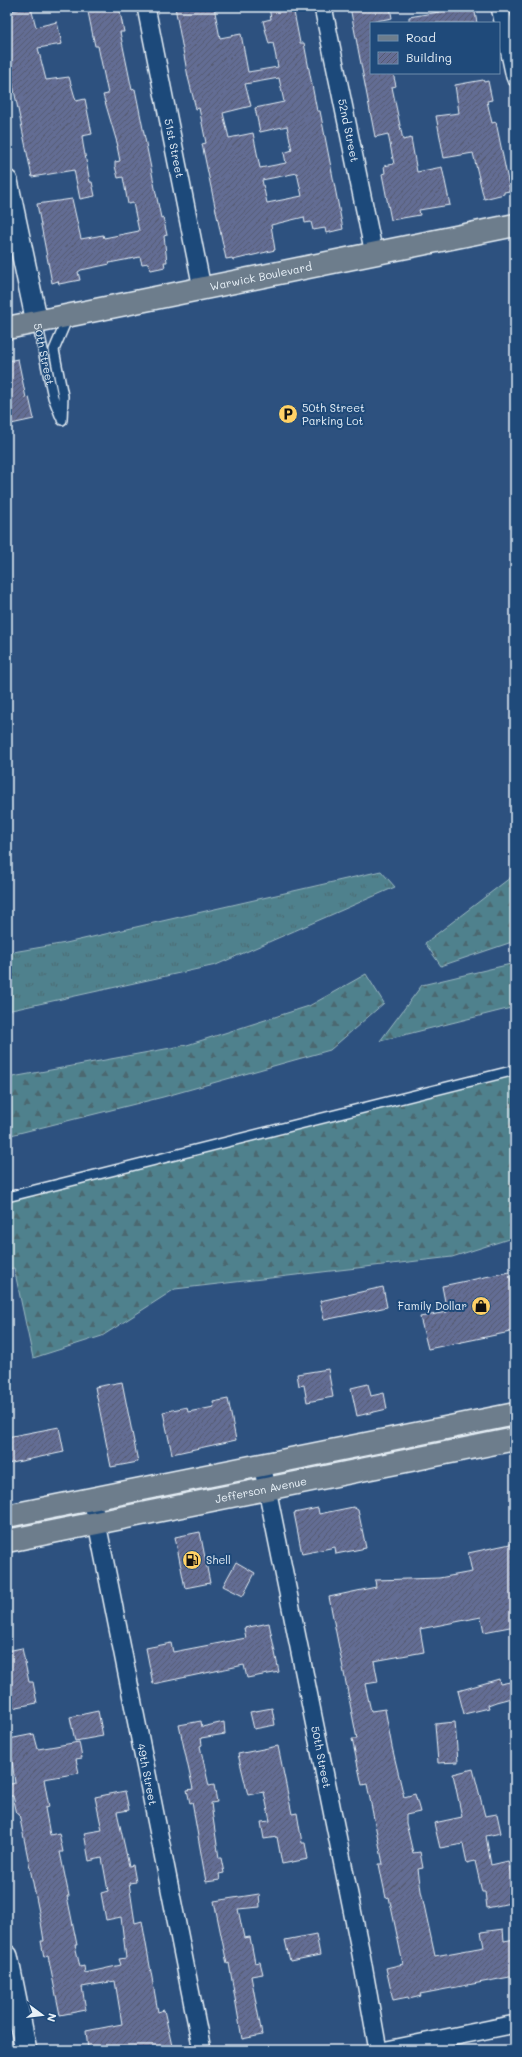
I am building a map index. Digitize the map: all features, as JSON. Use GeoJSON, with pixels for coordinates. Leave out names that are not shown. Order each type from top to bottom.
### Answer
{"type":"FeatureCollection","features":[{"type":"Feature","properties":{"kind":"main road","name":"Warwick Boulevard"},"geometry":{"type":"LineString","coordinates":[[7,328],[515,225]]}},
{"type":"Feature","properties":{"kind":"main road"},"geometry":{"type":"LineString","coordinates":[[7,1516],[515,1414]]}},
{"type":"Feature","properties":{"kind":"main road","name":"Jefferson Avenue"},"geometry":{"type":"LineString","coordinates":[[7,1541],[515,1439]]}},
{"type":"Feature","properties":{"kind":"street","name":"51st Street"},"geometry":{"type":"LineString","coordinates":[[146,7],[202,288]]}},
{"type":"Feature","properties":{"kind":"street","name":"52nd Street"},"geometry":{"type":"LineString","coordinates":[[323,7],[374,254]]}},
{"type":"Feature","properties":{"kind":"street"},"geometry":{"type":"LineString","coordinates":[[500,7],[515,77]]}},
{"type":"Feature","properties":{"kind":"street","name":"50th Street"},"geometry":{"type":"LineString","coordinates":[[7,181],[37,322]]}},
{"type":"Feature","properties":{"kind":"street","name":"50th Street"},"geometry":{"type":"LineString","coordinates":[[262,1464],[361,1954],[378,2050]]}},
{"type":"Feature","properties":{"kind":"street","name":"49th Street"},"geometry":{"type":"LineString","coordinates":[[92,1498],[202,2050]]}},
{"type":"Feature","properties":{"kind":"street"},"geometry":{"type":"LineString","coordinates":[[7,1956],[26,2050]]}},
{"type":"Feature","properties":{"kind":"street"},"geometry":{"type":"LineString","coordinates":[[387,2050],[515,2024]]}},
{"type":"Feature","properties":{"kind":"lane","name":"50th Street"},"geometry":{"type":"LineString","coordinates":[[37,322],[53,397],[62,420],[63,396],[54,350],[69,315]]}},
{"type":"Feature","properties":{"kind":"lane"},"geometry":{"type":"LineString","coordinates":[[7,1197],[515,1070]]}},
{"type":"Feature","properties":{"kind":"green space"},"geometry":{"type":"Polygon","coordinates":[[[381,871],[395,887],[216,965],[7,1011],[7,953],[66,943],[381,871]]]}},
{"type":"Feature","properties":{"kind":"green space"},"geometry":{"type":"Polygon","coordinates":[[[515,874],[515,941],[441,966],[425,943],[515,874]]]}},
{"type":"Feature","properties":{"kind":"green space"},"geometry":{"type":"Polygon","coordinates":[[[515,963],[515,1007],[380,1041],[422,985],[515,963]]]}},
{"type":"Feature","properties":{"kind":"green space"},"geometry":{"type":"Polygon","coordinates":[[[366,974],[384,1003],[330,1050],[163,1097],[7,1136],[7,1078],[187,1045],[309,1006],[366,974]]]}},
{"type":"Feature","properties":{"kind":"green space"},"geometry":{"type":"Polygon","coordinates":[[[515,1075],[515,1237],[452,1257],[175,1289],[102,1336],[33,1358],[14,1268],[7,1269],[7,1197],[515,1075]]]}},
{"type":"Feature","properties":{"kind":"building"},"geometry":{"type":"Polygon","coordinates":[[[29,7],[31,8],[36,27],[57,22],[62,44],[38,48],[46,80],[69,77],[76,101],[85,99],[92,134],[82,136],[90,182],[92,182],[95,196],[80,199],[74,170],[32,177],[7,56],[7,12],[29,7]]]}},
{"type":"Feature","properties":{"kind":"building"},"geometry":{"type":"Polygon","coordinates":[[[87,7],[119,7],[124,32],[120,32],[132,90],[135,89],[161,218],[163,217],[167,235],[164,236],[167,262],[164,262],[165,267],[151,270],[148,263],[142,264],[140,257],[109,263],[110,264],[81,270],[78,272],[80,280],[59,284],[58,281],[52,283],[37,204],[72,199],[81,239],[103,235],[104,238],[139,231],[133,203],[128,204],[123,177],[118,178],[115,166],[115,162],[120,161],[118,146],[103,95],[108,94],[98,46],[95,46],[87,7]]]}},
{"type":"Feature","properties":{"kind":"building"},"geometry":{"type":"Polygon","coordinates":[[[175,7],[214,7],[220,38],[241,34],[248,72],[278,67],[273,43],[269,44],[263,21],[271,19],[269,7],[293,7],[300,43],[304,43],[317,111],[320,111],[343,229],[326,233],[325,228],[313,230],[311,222],[305,223],[304,217],[271,225],[275,250],[233,260],[232,258],[226,259],[202,144],[206,143],[199,108],[196,109],[188,77],[175,7]],[[279,78],[245,84],[251,106],[223,113],[229,138],[253,133],[260,168],[286,163],[284,153],[292,150],[287,126],[260,132],[255,108],[284,102],[279,78]],[[297,173],[262,180],[267,203],[302,196],[297,173]]]}},
{"type":"Feature","properties":{"kind":"building"},"geometry":{"type":"Polygon","coordinates":[[[350,7],[390,7],[392,18],[370,22],[370,74],[393,74],[396,86],[392,87],[403,140],[411,138],[417,172],[442,167],[450,205],[419,210],[420,215],[391,220],[382,174],[385,173],[384,166],[394,164],[388,134],[375,137],[350,7]]]}},
{"type":"Feature","properties":{"kind":"building"},"geometry":{"type":"Polygon","coordinates":[[[438,7],[474,7],[477,22],[409,22],[409,17],[439,12],[438,7]]]}},
{"type":"Feature","properties":{"kind":"building"},"geometry":{"type":"Polygon","coordinates":[[[483,80],[484,82],[488,81],[492,100],[487,101],[492,123],[496,122],[510,191],[484,199],[473,153],[444,158],[436,116],[459,113],[455,85],[483,80]]]}},
{"type":"Feature","properties":{"kind":"building"},"geometry":{"type":"Polygon","coordinates":[[[18,359],[26,398],[29,397],[34,419],[11,424],[7,405],[7,361],[18,359]]]}},
{"type":"Feature","properties":{"kind":"building","name":"Family Dollar"},"geometry":{"type":"Polygon","coordinates":[[[509,1272],[515,1300],[515,1331],[428,1349],[420,1317],[447,1312],[442,1286],[509,1272]]]}},
{"type":"Feature","properties":{"kind":"building"},"geometry":{"type":"Polygon","coordinates":[[[383,1287],[387,1307],[324,1320],[320,1301],[383,1287]]]}},
{"type":"Feature","properties":{"kind":"building"},"geometry":{"type":"Polygon","coordinates":[[[328,1369],[333,1397],[307,1402],[304,1385],[299,1386],[297,1374],[328,1369]]]}},
{"type":"Feature","properties":{"kind":"building"},"geometry":{"type":"Polygon","coordinates":[[[122,1382],[138,1462],[111,1467],[95,1387],[122,1382]]]}},
{"type":"Feature","properties":{"kind":"building"},"geometry":{"type":"Polygon","coordinates":[[[368,1384],[371,1396],[384,1393],[387,1409],[357,1416],[351,1388],[368,1384]]]}},
{"type":"Feature","properties":{"kind":"building"},"geometry":{"type":"Polygon","coordinates":[[[228,1399],[236,1440],[172,1454],[163,1412],[187,1407],[188,1412],[214,1407],[213,1402],[228,1399]]]}},
{"type":"Feature","properties":{"kind":"building"},"geometry":{"type":"Polygon","coordinates":[[[59,1427],[64,1452],[7,1464],[7,1437],[59,1427]]]}},
{"type":"Feature","properties":{"kind":"building"},"geometry":{"type":"Polygon","coordinates":[[[353,1507],[358,1510],[366,1548],[336,1554],[335,1547],[302,1554],[294,1513],[318,1508],[319,1514],[353,1507]]]}},
{"type":"Feature","properties":{"kind":"building","name":"Shell"},"geometry":{"type":"Polygon","coordinates":[[[200,1532],[210,1583],[185,1588],[175,1537],[200,1532]]]}},
{"type":"Feature","properties":{"kind":"building"},"geometry":{"type":"Polygon","coordinates":[[[515,1543],[515,1626],[484,1632],[481,1617],[420,1629],[424,1652],[374,1661],[378,1682],[365,1684],[371,1711],[385,1709],[404,1797],[415,1794],[420,1812],[406,1815],[406,1823],[413,1853],[420,1852],[423,1868],[418,1869],[421,1891],[435,1956],[484,1947],[481,1932],[503,1929],[504,1941],[515,1939],[515,1976],[420,1994],[421,1996],[409,1999],[408,1997],[393,2000],[386,1968],[403,1964],[389,1897],[386,1898],[379,1864],[383,1864],[367,1784],[362,1785],[352,1739],[357,1739],[329,1597],[376,1587],[375,1580],[439,1578],[472,1572],[468,1553],[515,1543]]]}},
{"type":"Feature","properties":{"kind":"building"},"geometry":{"type":"Polygon","coordinates":[[[236,1562],[255,1573],[243,1596],[223,1586],[236,1562]]]}},
{"type":"Feature","properties":{"kind":"building"},"geometry":{"type":"Polygon","coordinates":[[[269,1623],[279,1672],[247,1678],[244,1665],[153,1684],[146,1648],[171,1643],[173,1652],[246,1638],[244,1628],[269,1623]]]}},
{"type":"Feature","properties":{"kind":"building"},"geometry":{"type":"Polygon","coordinates":[[[22,1648],[29,1682],[33,1682],[37,1703],[7,1709],[7,1651],[22,1648]]]}},
{"type":"Feature","properties":{"kind":"building"},"geometry":{"type":"Polygon","coordinates":[[[499,1679],[500,1684],[515,1681],[515,1697],[488,1705],[489,1708],[464,1714],[458,1691],[499,1679]]]}},
{"type":"Feature","properties":{"kind":"building"},"geometry":{"type":"Polygon","coordinates":[[[272,1708],[275,1725],[254,1729],[250,1712],[272,1708]]]}},
{"type":"Feature","properties":{"kind":"building"},"geometry":{"type":"Polygon","coordinates":[[[98,1711],[103,1736],[75,1741],[70,1717],[98,1711]]]}},
{"type":"Feature","properties":{"kind":"building"},"geometry":{"type":"Polygon","coordinates":[[[201,1721],[202,1727],[224,1722],[225,1734],[201,1738],[202,1745],[200,1746],[209,1786],[214,1785],[217,1802],[211,1803],[219,1858],[221,1858],[224,1873],[219,1874],[220,1880],[206,1882],[192,1802],[190,1803],[187,1790],[193,1789],[179,1725],[201,1721]]]}},
{"type":"Feature","properties":{"kind":"building"},"geometry":{"type":"Polygon","coordinates":[[[455,1722],[458,1762],[438,1763],[435,1724],[455,1722]]]}},
{"type":"Feature","properties":{"kind":"building"},"geometry":{"type":"Polygon","coordinates":[[[34,1734],[38,1749],[79,1742],[82,1758],[76,1759],[79,1773],[44,1779],[49,1807],[45,1808],[50,1835],[59,1833],[63,1852],[60,1852],[69,1896],[67,1896],[77,1945],[75,1945],[80,1967],[84,1966],[85,1973],[121,1965],[119,1959],[126,1958],[121,1917],[106,1920],[101,1893],[108,1891],[102,1858],[89,1861],[84,1833],[102,1830],[95,1797],[125,1791],[129,1810],[117,1812],[129,1866],[133,1865],[136,1882],[129,1883],[135,1923],[142,1921],[158,2012],[164,2010],[172,2046],[151,2050],[88,2050],[86,2031],[122,2024],[115,1981],[82,1987],[86,2010],[60,2015],[48,1956],[44,1957],[41,1941],[44,1941],[41,1922],[19,1814],[17,1814],[13,1796],[9,1796],[7,1786],[15,1783],[9,1739],[34,1734]]]}},
{"type":"Feature","properties":{"kind":"building"},"geometry":{"type":"Polygon","coordinates":[[[278,1746],[292,1814],[297,1813],[302,1843],[305,1843],[308,1859],[282,1864],[277,1837],[264,1839],[261,1822],[270,1821],[264,1792],[248,1795],[238,1754],[278,1746]]]}},
{"type":"Feature","properties":{"kind":"building"},"geometry":{"type":"Polygon","coordinates":[[[473,1769],[485,1816],[497,1814],[501,1833],[486,1836],[491,1865],[508,1861],[515,1893],[515,1902],[487,1908],[485,1892],[482,1892],[475,1861],[467,1863],[463,1844],[440,1848],[434,1823],[462,1817],[453,1774],[473,1769]]]}},
{"type":"Feature","properties":{"kind":"building"},"geometry":{"type":"Polygon","coordinates":[[[259,1894],[260,1907],[238,1909],[244,1938],[250,1937],[255,1963],[260,1962],[263,1974],[251,1976],[262,2035],[242,2039],[229,1963],[227,1964],[214,1901],[259,1894]]]}},
{"type":"Feature","properties":{"kind":"building"},"geometry":{"type":"Polygon","coordinates":[[[316,1934],[320,1955],[290,1961],[285,1940],[316,1934]]]}},
{"type":"Feature","properties":{"kind":"place","name":"50th Street Parking Lot"},"geometry":{"type":"Point","coordinates":[288,414]}},
{"type":"Feature","properties":{"kind":"place","name":"Family Dollar"},"geometry":{"type":"Point","coordinates":[481,1306]}},
{"type":"Feature","properties":{"kind":"place","name":"Shell"},"geometry":{"type":"Point","coordinates":[192,1560]}}]}
